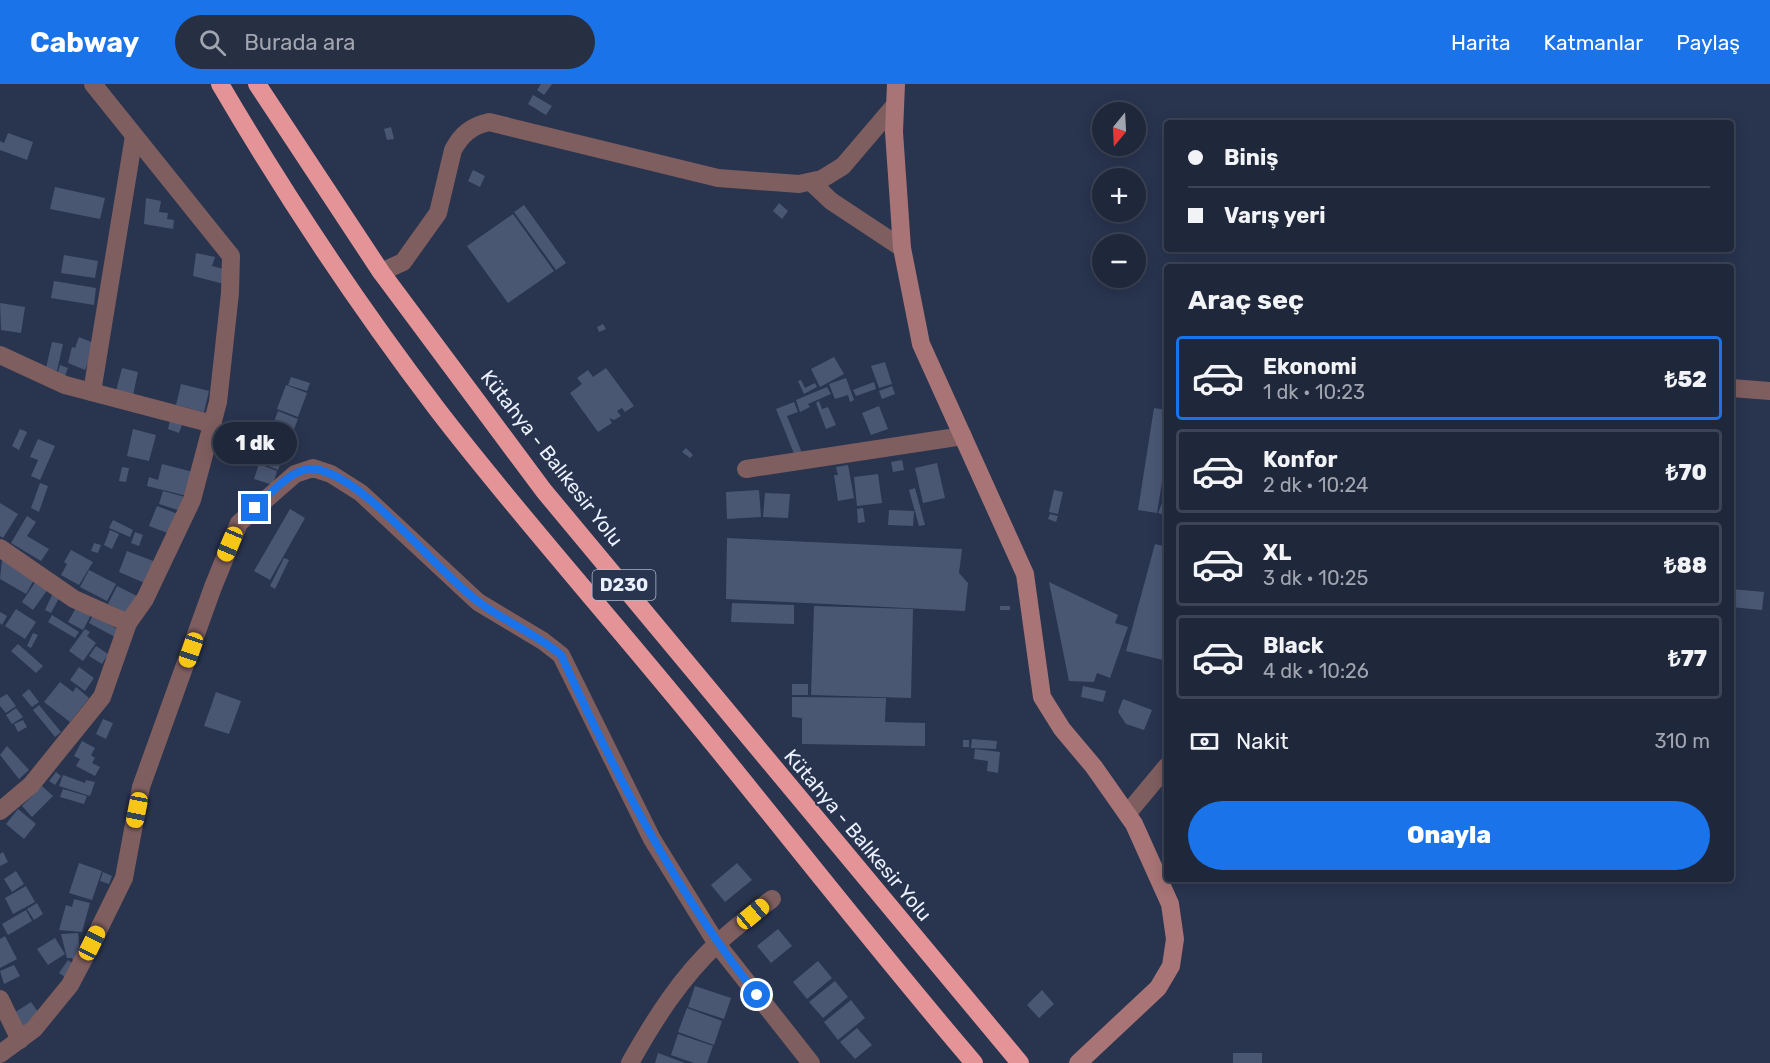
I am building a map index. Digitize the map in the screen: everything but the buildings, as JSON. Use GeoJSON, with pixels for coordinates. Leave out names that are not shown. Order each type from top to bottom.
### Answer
{"type":"FeatureCollection","features":[{"type":"Feature","properties":{"kind":"highway","name":"D230"},"geometry":{"type":"LineString","coordinates":[[220,84],[277,181],[358,302],[437,409],[520,514],[674,695],[974,1063]]}},
{"type":"Feature","properties":{"kind":"highway","name":"Kütahya - Balıkesir Yolu"},"geometry":{"type":"LineString","coordinates":[[257,84],[381,272],[544,491],[1020,1063]]}},
{"type":"Feature","properties":{"kind":"street"},"geometry":{"type":"LineString","coordinates":[[0,811],[31,785],[102,697],[128,623],[145,599],[192,500],[219,402],[230,293],[231,256],[93,84]]}},
{"type":"Feature","properties":{"kind":"street"},"geometry":{"type":"LineString","coordinates":[[896,84],[894,132],[902,248],[921,344],[1025,574],[1042,697],[1062,729],[1094,767],[1134,825],[1170,904],[1175,939],[1171,966],[1158,988],[1078,1063]]}},
{"type":"Feature","properties":{"kind":"street"},"geometry":{"type":"LineString","coordinates":[[381,272],[403,262],[438,213],[453,150],[464,134],[480,124],[489,122],[718,178],[786,184],[811,182],[843,166],[895,105]]}},
{"type":"Feature","properties":{"kind":"street"},"geometry":{"type":"LineString","coordinates":[[92,392],[134,136]]}},
{"type":"Feature","properties":{"kind":"street"},"geometry":{"type":"LineString","coordinates":[[811,182],[831,201],[902,248]]}},
{"type":"Feature","properties":{"kind":"street"},"geometry":{"type":"LineString","coordinates":[[0,355],[65,385],[213,424]]}},
{"type":"Feature","properties":{"kind":"street"},"geometry":{"type":"LineString","coordinates":[[1734,388],[1770,391]]}},
{"type":"Feature","properties":{"kind":"street"},"geometry":{"type":"LineString","coordinates":[[746,469],[963,436]]}},
{"type":"Feature","properties":{"kind":"street"},"geometry":{"type":"LineString","coordinates":[[0,1054],[34,1029],[70,985],[124,878],[141,787],[213,587],[239,523],[295,474],[313,468],[331,474],[361,493],[478,602],[543,640],[561,655],[652,839],[717,944],[811,1063]]}},
{"type":"Feature","properties":{"kind":"street"},"geometry":{"type":"LineString","coordinates":[[0,548],[74,598],[128,623]]}},
{"type":"Feature","properties":{"kind":"street"},"geometry":{"type":"LineString","coordinates":[[1127,814],[1164,770]]}},
{"type":"Feature","properties":{"kind":"street"},"geometry":{"type":"LineString","coordinates":[[630,1063],[650,1027],[681,983],[717,944],[772,898]]}},
{"type":"Feature","properties":{"kind":"street"},"geometry":{"type":"LineString","coordinates":[[0,999],[20,1040]]}},
{"type":"Feature","properties":{"kind":"route"},"geometry":{"type":"LineString","coordinates":[[255,508],[295,474],[313,468],[331,474],[361,493],[478,602],[509,623],[543,640],[561,655],[652,839],[717,944],[757,995]]}}]}
